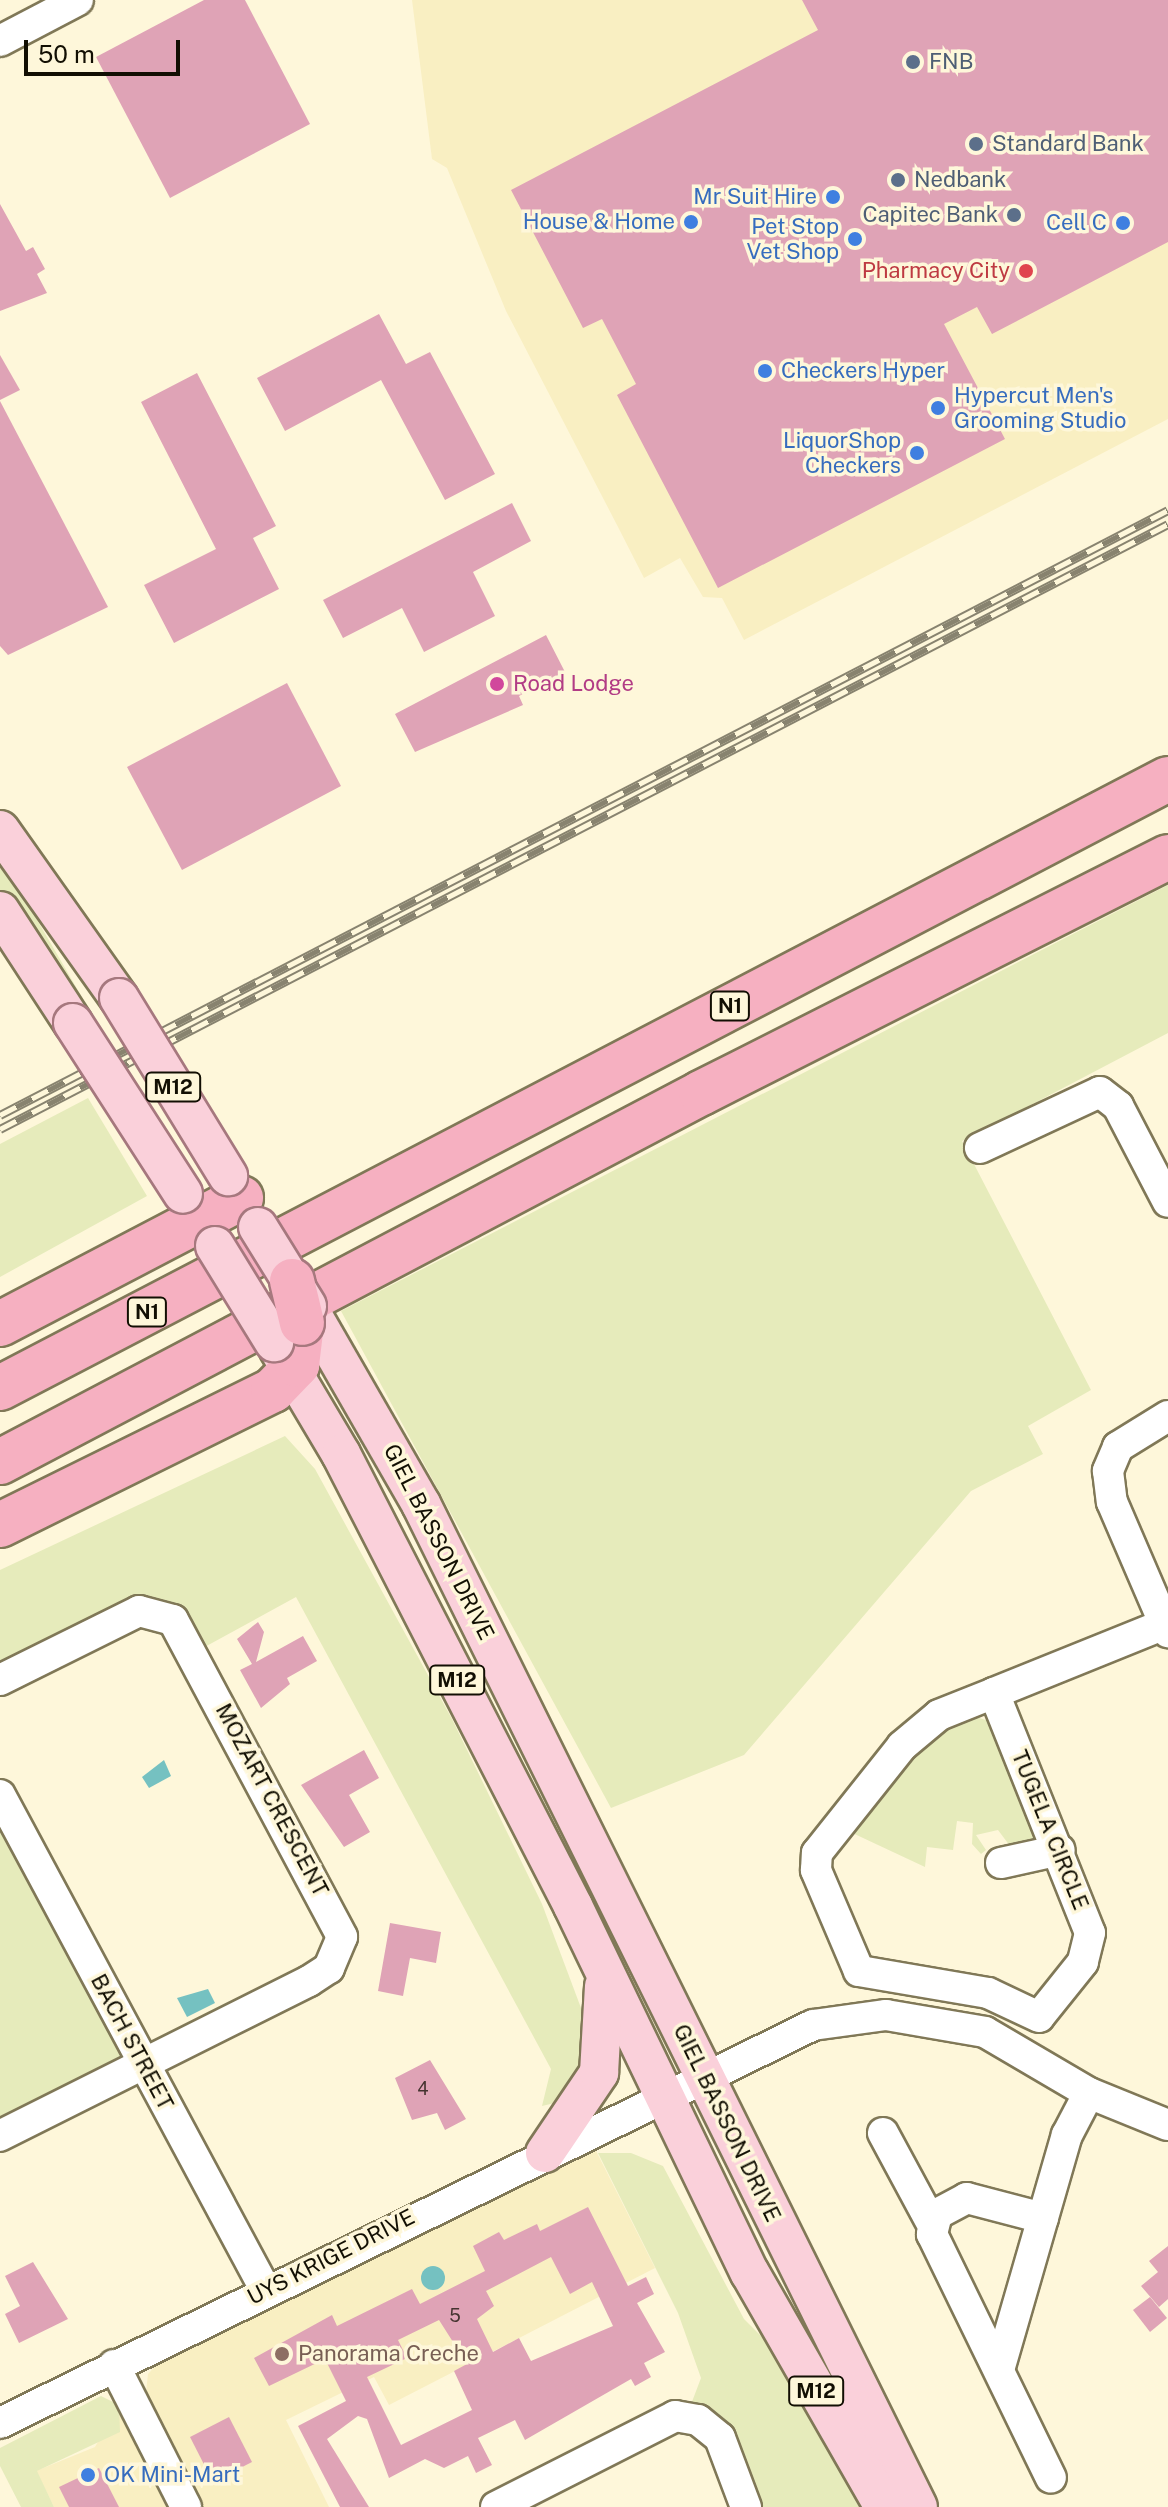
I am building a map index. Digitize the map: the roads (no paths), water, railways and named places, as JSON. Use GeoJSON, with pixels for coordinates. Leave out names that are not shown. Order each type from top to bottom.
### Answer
{"type":"FeatureCollection","features":[{"type":"Feature","properties":{"kind":"highway","name":"N1"},"geometry":{"type":"LineString","coordinates":[[0,1388],[1168,779]]}},
{"type":"Feature","properties":{"kind":"highway"},"geometry":{"type":"LineString","coordinates":[[0,1462],[701,1093],[1168,857]]}},
{"type":"Feature","properties":{"kind":"highway"},"geometry":{"type":"LineString","coordinates":[[0,1324],[242,1200]]}},
{"type":"Feature","properties":{"kind":"highway"},"geometry":{"type":"LineString","coordinates":[[0,1525],[269,1393],[296,1339],[292,1281]]}},
{"type":"Feature","properties":{"kind":"main road","name":"M12"},"geometry":{"type":"LineString","coordinates":[[0,830],[119,998],[292,1281]]}},
{"type":"Feature","properties":{"kind":"main road","name":"GIEL BASSON DRIVE"},"geometry":{"type":"LineString","coordinates":[[0,911],[199,1220],[296,1339],[421,1504],[918,2507]]}},
{"type":"Feature","properties":{"kind":"main road","name":"GIEL BASSON DRIVE"},"geometry":{"type":"LineString","coordinates":[[296,1339],[341,1454],[604,1975],[750,2273],[884,2507]]}},
{"type":"Feature","properties":{"kind":"main road"},"geometry":{"type":"LineString","coordinates":[[545,2153],[602,2065],[604,1975]]}},
{"type":"Feature","properties":{"kind":"street"},"geometry":{"type":"LineString","coordinates":[[0,41],[78,0]]}},
{"type":"Feature","properties":{"kind":"street"},"geometry":{"type":"LineString","coordinates":[[980,1148],[1100,1092],[1118,1106],[1168,1202]]}},
{"type":"Feature","properties":{"kind":"street"},"geometry":{"type":"LineString","coordinates":[[1166,1628],[1112,1502],[1108,1471],[1118,1447],[1168,1416]]}},
{"type":"Feature","properties":{"kind":"street","name":"MOZART CRESCENT"},"geometry":{"type":"LineString","coordinates":[[0,1680],[139,1611],[173,1620],[339,1925],[338,1955],[329,1968],[0,2136]]}},
{"type":"Feature","properties":{"kind":"street","name":"TUGELA CIRCLE"},"geometry":{"type":"LineString","coordinates":[[994,1693],[1060,1850],[1090,1933],[1083,1962],[1049,2013],[1029,2015],[988,1993],[867,1975],[851,1958],[816,1870],[824,1837],[917,1730],[994,1693],[1166,1628]]}},
{"type":"Feature","properties":{"kind":"street","name":"BACH STREET"},"geometry":{"type":"LineString","coordinates":[[0,1795],[265,2289]]}},
{"type":"Feature","properties":{"kind":"street"},"geometry":{"type":"LineString","coordinates":[[1001,1863],[1060,1850]]}},
{"type":"Feature","properties":{"kind":"street","name":"UYS KRIGE DRIVE"},"geometry":{"type":"LineString","coordinates":[[0,2423],[703,2074],[813,2025],[886,2015],[985,2032],[1089,2093],[1168,2125]]}},
{"type":"Feature","properties":{"kind":"street"},"geometry":{"type":"LineString","coordinates":[[999,2370],[1067,2135],[1089,2093]]}},
{"type":"Feature","properties":{"kind":"street"},"geometry":{"type":"LineString","coordinates":[[883,2133],[932,2224],[1051,2478]]}},
{"type":"Feature","properties":{"kind":"street"},"geometry":{"type":"LineString","coordinates":[[932,2224],[945,2206],[967,2198],[1043,2218]]}},
{"type":"Feature","properties":{"kind":"street"},"geometry":{"type":"LineString","coordinates":[[114,2365],[186,2507]]}},
{"type":"Feature","properties":{"kind":"street"},"geometry":{"type":"LineString","coordinates":[[496,2507],[663,2419],[687,2417],[715,2432],[746,2507]]}},
{"type":"Feature","properties":{"kind":"water"},"geometry":{"type":"Polygon","coordinates":[[[164,1760],[171,1776],[149,1788],[142,1777],[164,1760]]]}},
{"type":"Feature","properties":{"kind":"water"},"geometry":{"type":"Polygon","coordinates":[[[208,1989],[215,2003],[187,2017],[177,1998],[208,1989]]]}},
{"type":"Feature","properties":{"kind":"water"},"geometry":{"type":"Polygon","coordinates":[[[433,2266],[442,2269],[445,2278],[442,2287],[433,2290],[424,2287],[421,2278],[424,2269],[433,2266]]]}},
{"type":"Feature","properties":{"kind":"railway"},"geometry":{"type":"LineString","coordinates":[[0,1115],[1168,510]]}},
{"type":"Feature","properties":{"kind":"railway"},"geometry":{"type":"LineString","coordinates":[[0,1129],[1168,524]]}},
{"type":"Feature","properties":{"kind":"place","name":"FNB"},"geometry":{"type":"Point","coordinates":[913,62]}},
{"type":"Feature","properties":{"kind":"place","name":"Standard Bank"},"geometry":{"type":"Point","coordinates":[976,144]}},
{"type":"Feature","properties":{"kind":"place","name":"Nedbank"},"geometry":{"type":"Point","coordinates":[898,180]}},
{"type":"Feature","properties":{"kind":"place","name":"Mr Suit Hire"},"geometry":{"type":"Point","coordinates":[833,197]}},
{"type":"Feature","properties":{"kind":"place","name":"Capitec Bank"},"geometry":{"type":"Point","coordinates":[1014,215]}},
{"type":"Feature","properties":{"kind":"place","name":"House & Home"},"geometry":{"type":"Point","coordinates":[691,222]}},
{"type":"Feature","properties":{"kind":"place","name":"Cell C"},"geometry":{"type":"Point","coordinates":[1123,223]}},
{"type":"Feature","properties":{"kind":"place","name":"Pet Stop Vet Shop"},"geometry":{"type":"Point","coordinates":[855,239]}},
{"type":"Feature","properties":{"kind":"place","name":"Pharmacy City"},"geometry":{"type":"Point","coordinates":[1026,271]}},
{"type":"Feature","properties":{"kind":"place","name":"Checkers Hyper"},"geometry":{"type":"Point","coordinates":[765,371]}},
{"type":"Feature","properties":{"kind":"place","name":"Hypercut Men's Grooming Studio"},"geometry":{"type":"Point","coordinates":[938,408]}},
{"type":"Feature","properties":{"kind":"place","name":"LiquorShop Checkers"},"geometry":{"type":"Point","coordinates":[917,453]}},
{"type":"Feature","properties":{"kind":"place","name":"Road Lodge"},"geometry":{"type":"Point","coordinates":[497,684]}},
{"type":"Feature","properties":{"kind":"place","name":"Panorama Creche"},"geometry":{"type":"Point","coordinates":[282,2354]}},
{"type":"Feature","properties":{"kind":"place","name":"OK Mini-Mart"},"geometry":{"type":"Point","coordinates":[88,2475]}}]}
